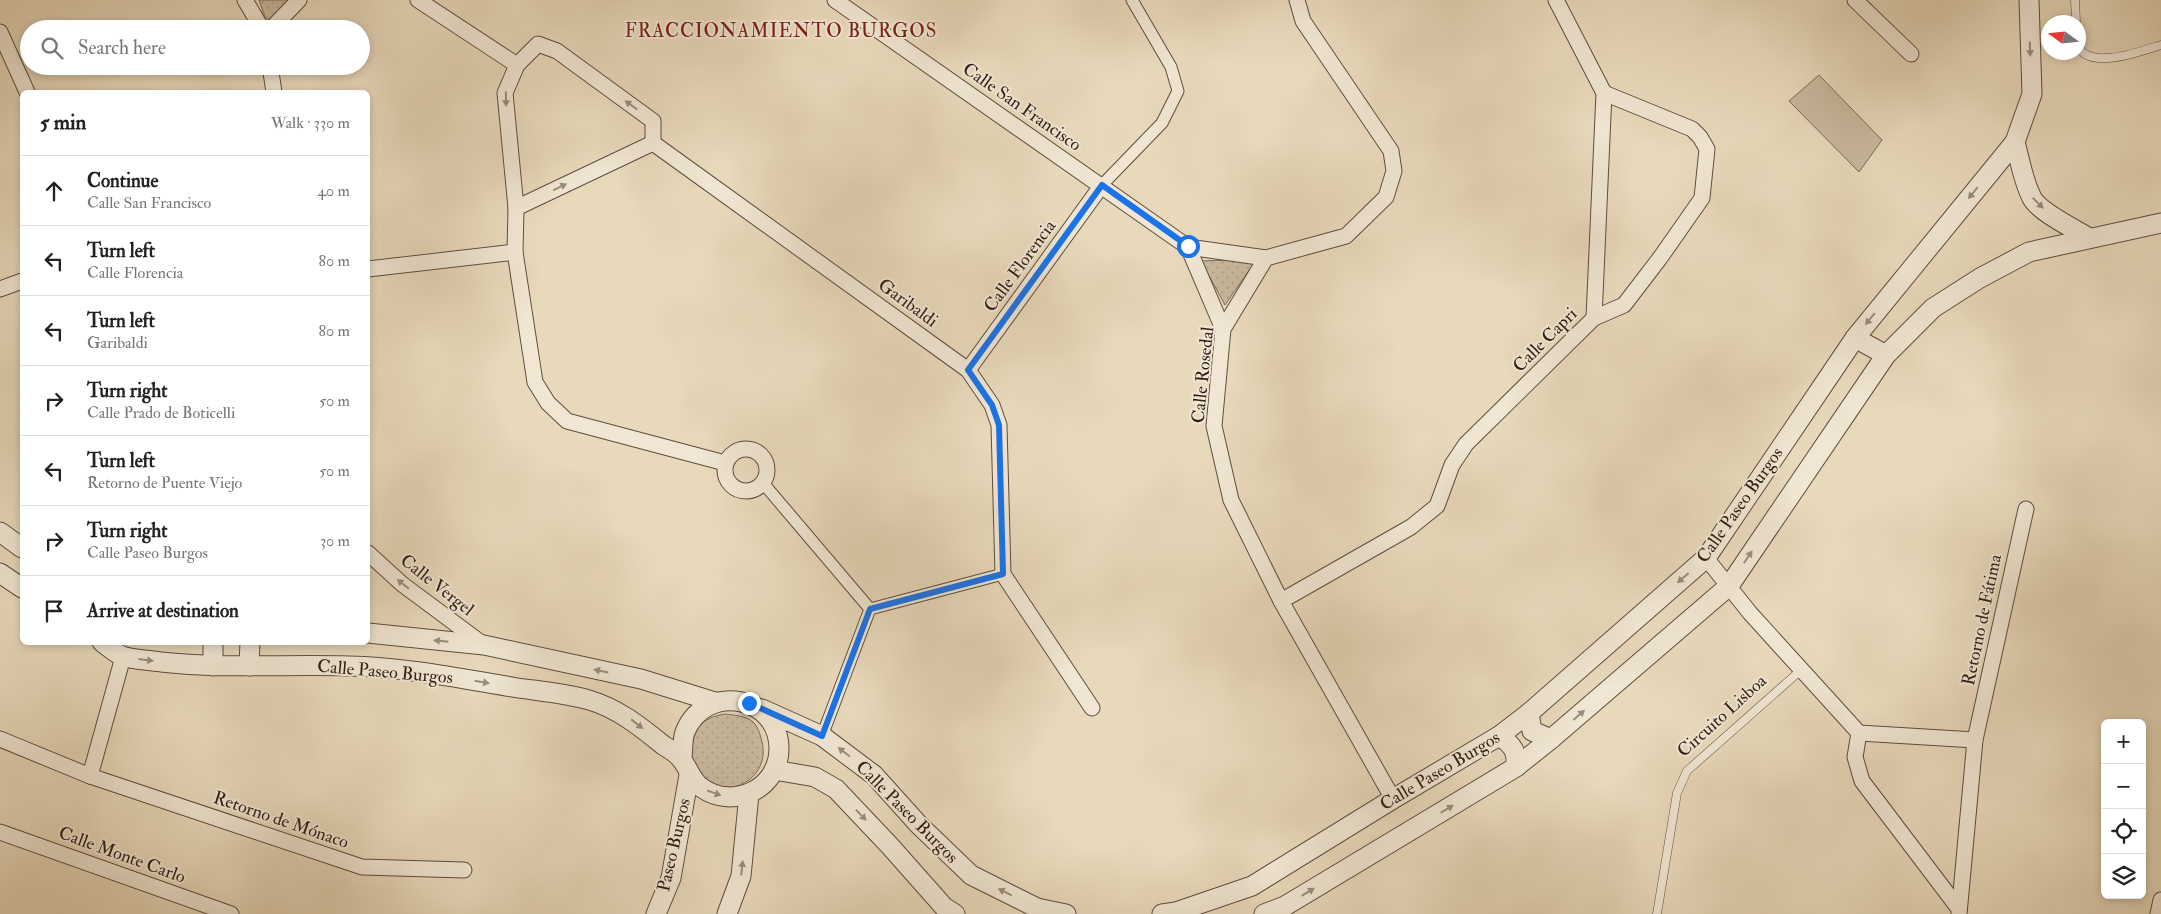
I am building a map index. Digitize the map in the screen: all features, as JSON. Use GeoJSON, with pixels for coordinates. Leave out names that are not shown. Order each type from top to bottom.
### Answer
{"type":"FeatureCollection","features":[{"type":"Feature","properties":{"kind":"street"},"geometry":{"type":"LineString","coordinates":[[245,0],[257,20]]}},
{"type":"Feature","properties":{"kind":"street"},"geometry":{"type":"LineString","coordinates":[[280,20],[299,0]]}},
{"type":"Feature","properties":{"kind":"street"},"geometry":{"type":"LineString","coordinates":[[418,0],[517,65]]}},
{"type":"Feature","properties":{"kind":"street","name":"Calle San Francisco"},"geometry":{"type":"LineString","coordinates":[[835,0],[1188,246],[1266,258]]}},
{"type":"Feature","properties":{"kind":"street"},"geometry":{"type":"LineString","coordinates":[[1102,185],[1162,123],[1178,92],[1172,67],[1132,0]]}},
{"type":"Feature","properties":{"kind":"street"},"geometry":{"type":"LineString","coordinates":[[1266,258],[1346,236],[1386,197],[1394,170],[1391,150],[1303,21],[1297,0]]}},
{"type":"Feature","properties":{"kind":"street","name":"Calle Capri"},"geometry":{"type":"LineString","coordinates":[[1281,601],[1411,527],[1437,506],[1452,465],[1466,444],[1594,318],[1604,93],[1556,0]]}},
{"type":"Feature","properties":{"kind":"street"},"geometry":{"type":"LineString","coordinates":[[1856,0],[1911,54]]}},
{"type":"Feature","properties":{"kind":"street","name":"Calle Paseo Burgos"},"geometry":{"type":"LineString","coordinates":[[1162,914],[1176,912],[1252,886],[1500,736],[1529,714],[1706,558],[1855,338],[2014,142],[2032,94],[2029,0]]}},
{"type":"Feature","properties":{"kind":"street"},"geometry":{"type":"LineString","coordinates":[[1,36],[25,90]]}},
{"type":"Feature","properties":{"kind":"street"},"geometry":{"type":"LineString","coordinates":[[516,208],[653,143],[653,121],[557,51],[538,44],[517,65],[505,94],[516,208],[515,252],[535,382],[548,404],[567,421],[725,463]]}},
{"type":"Feature","properties":{"kind":"street"},"geometry":{"type":"LineString","coordinates":[[271,75],[274,90]]}},
{"type":"Feature","properties":{"kind":"street"},"geometry":{"type":"LineString","coordinates":[[1594,318],[1624,305],[1702,198],[1707,149],[1700,137],[1692,129],[1604,93]]}},
{"type":"Feature","properties":{"kind":"street"},"geometry":{"type":"LineString","coordinates":[[2014,142],[2033,200],[2052,216],[2089,238]]}},
{"type":"Feature","properties":{"kind":"street","name":"Garibaldi"},"geometry":{"type":"LineString","coordinates":[[653,143],[968,370],[992,405],[999,425],[1003,574]]}},
{"type":"Feature","properties":{"kind":"street","name":"Calle Florencia"},"geometry":{"type":"LineString","coordinates":[[968,370],[1102,185]]}},
{"type":"Feature","properties":{"kind":"street","name":"Calle Paseo Burgos"},"geometry":{"type":"LineString","coordinates":[[1264,914],[1285,906],[1516,767],[1551,740],[1729,586],[1886,355],[1933,308],[1980,278],[2029,252],[2161,223]]}},
{"type":"Feature","properties":{"kind":"street"},"geometry":{"type":"LineString","coordinates":[[1188,246],[1223,329]]}},
{"type":"Feature","properties":{"kind":"street"},"geometry":{"type":"LineString","coordinates":[[370,269],[515,252]]}},
{"type":"Feature","properties":{"kind":"street","name":"Calle Rosedal"},"geometry":{"type":"LineString","coordinates":[[1266,258],[1223,329],[1214,426],[1231,500],[1281,601],[1393,799]]}},
{"type":"Feature","properties":{"kind":"street"},"geometry":{"type":"LineString","coordinates":[[0,289],[20,282]]}},
{"type":"Feature","properties":{"kind":"street"},"geometry":{"type":"LineString","coordinates":[[1855,338],[1886,355]]}},
{"type":"Feature","properties":{"kind":"street"},"geometry":{"type":"LineString","coordinates":[[741,449],[756,451],[766,462],[767,469],[763,483],[750,491],[736,489],[726,478],[725,463],[734,452],[741,449]]}},
{"type":"Feature","properties":{"kind":"street"},"geometry":{"type":"LineString","coordinates":[[763,483],[870,609]]}},
{"type":"Feature","properties":{"kind":"street","name":"Retorno de Fátima"},"geometry":{"type":"LineString","coordinates":[[1975,740],[2026,509]]}},
{"type":"Feature","properties":{"kind":"street"},"geometry":{"type":"LineString","coordinates":[[0,532],[20,547]]}},
{"type":"Feature","properties":{"kind":"street","name":"Calle Vergel"},"geometry":{"type":"LineString","coordinates":[[370,555],[402,584],[484,645]]}},
{"type":"Feature","properties":{"kind":"street"},"geometry":{"type":"LineString","coordinates":[[1706,558],[1750,613],[1859,733],[1975,740],[1959,912]]}},
{"type":"Feature","properties":{"kind":"street"},"geometry":{"type":"LineString","coordinates":[[0,573],[20,587]]}},
{"type":"Feature","properties":{"kind":"street"},"geometry":{"type":"LineString","coordinates":[[870,609],[1003,574],[1092,708]]}},
{"type":"Feature","properties":{"kind":"street"},"geometry":{"type":"LineString","coordinates":[[822,736],[870,609]]}},
{"type":"Feature","properties":{"kind":"street","name":"Calle Paseo Burgos"},"geometry":{"type":"LineString","coordinates":[[370,634],[484,645],[641,680],[715,702]]}},
{"type":"Feature","properties":{"kind":"street","name":"Calle Paseo Burgos"},"geometry":{"type":"LineString","coordinates":[[106,645],[123,657],[213,666],[350,666],[419,671],[590,700],[631,719],[686,767]]}},
{"type":"Feature","properties":{"kind":"street"},"geometry":{"type":"LineString","coordinates":[[213,666],[214,645]]}},
{"type":"Feature","properties":{"kind":"street"},"geometry":{"type":"LineString","coordinates":[[249,666],[250,645]]}},
{"type":"Feature","properties":{"kind":"street"},"geometry":{"type":"LineString","coordinates":[[90,776],[123,657]]}},
{"type":"Feature","properties":{"kind":"street"},"geometry":{"type":"LineString","coordinates":[[732,700],[749,703],[765,714],[776,731],[779,751],[774,770],[764,784],[749,794],[733,798],[716,796],[701,788],[686,767],[684,734],[696,714],[715,702],[732,700]]}},
{"type":"Feature","properties":{"kind":"street","name":"Calle Paseo Burgos"},"geometry":{"type":"LineString","coordinates":[[749,703],[822,736],[874,775],[919,825],[971,875],[1037,908],[1066,914]]}},
{"type":"Feature","properties":{"kind":"street"},"geometry":{"type":"LineString","coordinates":[[1529,714],[1532,732],[1551,740]]}},
{"type":"Feature","properties":{"kind":"street"},"geometry":{"type":"LineString","coordinates":[[1859,733],[1855,757],[1862,780],[1959,912]]}},
{"type":"Feature","properties":{"kind":"street"},"geometry":{"type":"LineString","coordinates":[[1500,736],[1514,748],[1517,756],[1516,767]]}},
{"type":"Feature","properties":{"kind":"street","name":"Retorno de Mónaco"},"geometry":{"type":"LineString","coordinates":[[0,739],[90,776],[362,867],[464,870]]}},
{"type":"Feature","properties":{"kind":"street","name":"Paseo Burgos"},"geometry":{"type":"LineString","coordinates":[[656,914],[671,878],[686,767]]}},
{"type":"Feature","properties":{"kind":"street","name":"Calle Paseo Burgos"},"geometry":{"type":"LineString","coordinates":[[774,770],[815,777],[836,789],[944,907],[955,914]]}},
{"type":"Feature","properties":{"kind":"street"},"geometry":{"type":"LineString","coordinates":[[727,914],[741,876],[749,794]]}},
{"type":"Feature","properties":{"kind":"street","name":"Calle Monte Carlo"},"geometry":{"type":"LineString","coordinates":[[0,832],[231,914]]}},
{"type":"Feature","properties":{"kind":"street"},"geometry":{"type":"LineString","coordinates":[[2158,914],[2161,900]]}},
{"type":"Feature","properties":{"kind":"lane"},"geometry":{"type":"LineString","coordinates":[[2075,0],[2076,15]]}},
{"type":"Feature","properties":{"kind":"lane"},"geometry":{"type":"LineString","coordinates":[[2086,54],[2090,56],[2120,58],[2161,45]]}},
{"type":"Feature","properties":{"kind":"lane","name":"Circuito Lisboa"},"geometry":{"type":"LineString","coordinates":[[1657,914],[1677,793],[1687,772],[1801,670]]}},
{"type":"Feature","properties":{"kind":"shaded area"},"geometry":{"type":"Polygon","coordinates":[[[259,0],[288,0],[270,20],[266,20],[259,0]]]}},
{"type":"Feature","properties":{"kind":"shaded area"},"geometry":{"type":"Polygon","coordinates":[[[1819,75],[1882,140],[1859,172],[1789,101],[1819,75]]]}},
{"type":"Feature","properties":{"kind":"shaded area"},"geometry":{"type":"Polygon","coordinates":[[[1257,259],[1225,305],[1201,261],[1257,259]]]}},
{"type":"Feature","properties":{"kind":"shaded area"},"geometry":{"type":"Polygon","coordinates":[[[725,714],[743,717],[754,723],[762,742],[763,755],[760,766],[746,782],[724,787],[713,785],[703,778],[688,755],[693,739],[703,722],[725,714]]]}},
{"type":"Feature","properties":{"kind":"district","name":"FRACCIONAMIENTO BURGOS"},"geometry":{"type":"Point","coordinates":[781,31]}},
{"type":"Feature","properties":{"kind":"route"},"geometry":{"type":"LineString","coordinates":[[749,703],[822,736],[870,609],[1003,574],[999,425],[992,405],[968,370],[1102,185],[1188,246]]}}]}
